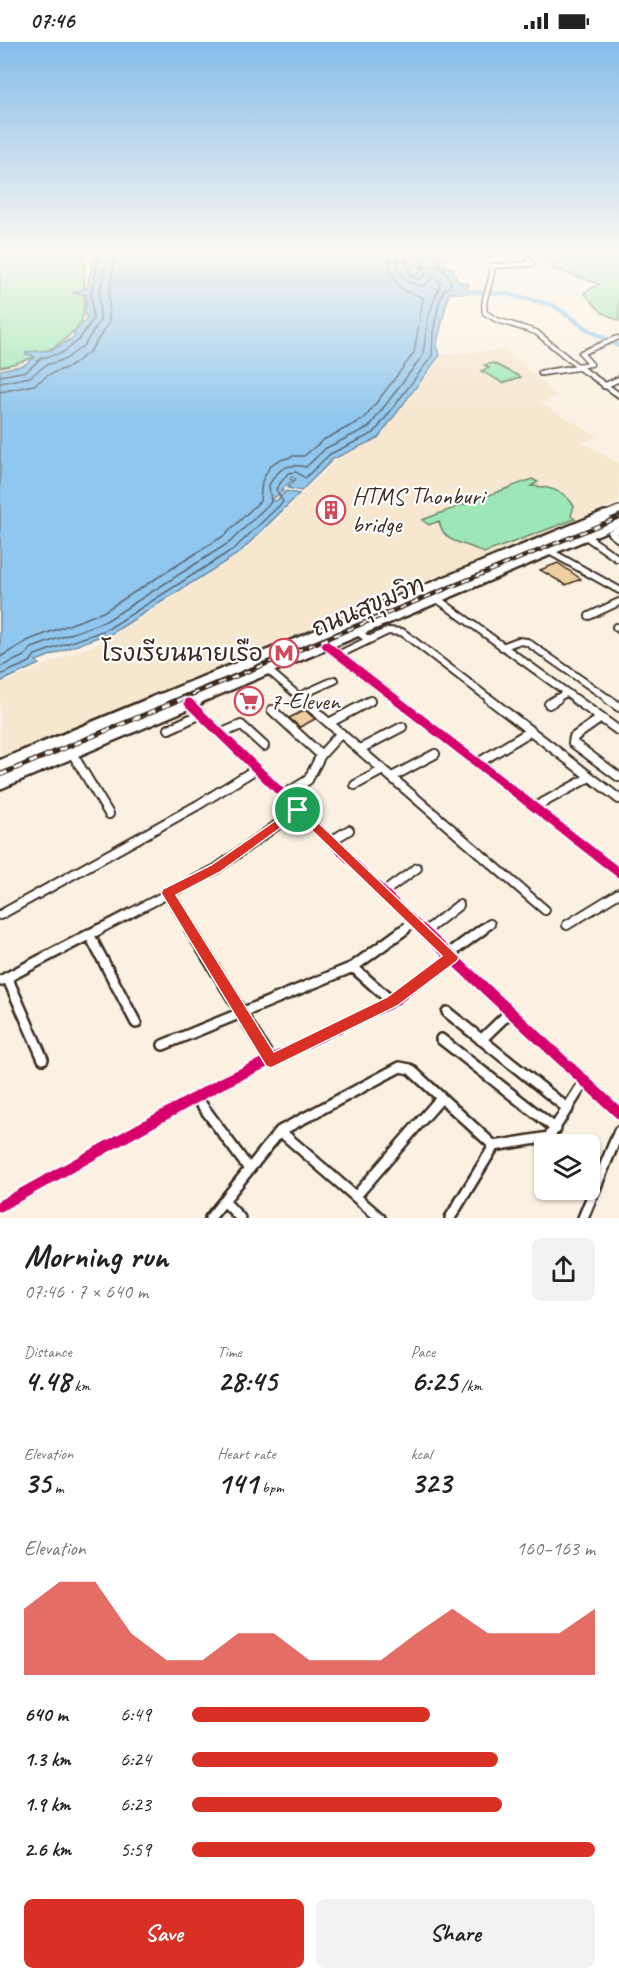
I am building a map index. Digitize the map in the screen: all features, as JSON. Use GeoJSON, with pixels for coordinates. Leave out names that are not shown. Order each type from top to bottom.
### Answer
{"type":"FeatureCollection","features":[{"type":"Feature","properties":{"kind":"highway","name":"ถนนสุขุมวิท"},"geometry":{"type":"LineString","coordinates":[[0,766],[619,510]]}},
{"type":"Feature","properties":{"kind":"highway","name":"ถนนสุขุมวิท"},"geometry":{"type":"LineString","coordinates":[[0,783],[584,535],[618,524]]}},
{"type":"Feature","properties":{"kind":"highway"},"geometry":{"type":"LineString","coordinates":[[402,601],[408,610]]}},
{"type":"Feature","properties":{"kind":"highway"},"geometry":{"type":"LineString","coordinates":[[381,609],[398,615]]}},
{"type":"Feature","properties":{"kind":"street"},"geometry":{"type":"LineString","coordinates":[[484,309],[485,313],[497,320],[536,332],[577,367],[619,395]]}},
{"type":"Feature","properties":{"kind":"street"},"geometry":{"type":"LineString","coordinates":[[541,373],[591,364],[581,354],[616,339]]}},
{"type":"Feature","properties":{"kind":"street"},"geometry":{"type":"LineString","coordinates":[[604,386],[619,379]]}},
{"type":"Feature","properties":{"kind":"street"},"geometry":{"type":"LineString","coordinates":[[618,524],[611,533],[619,539]]}},
{"type":"Feature","properties":{"kind":"street"},"geometry":{"type":"LineString","coordinates":[[584,535],[617,558]]}},
{"type":"Feature","properties":{"kind":"street"},"geometry":{"type":"LineString","coordinates":[[548,551],[619,590]]}},
{"type":"Feature","properties":{"kind":"street"},"geometry":{"type":"LineString","coordinates":[[436,598],[619,731]]}},
{"type":"Feature","properties":{"kind":"street"},"geometry":{"type":"LineString","coordinates":[[589,616],[619,602]]}},
{"type":"Feature","properties":{"kind":"street"},"geometry":{"type":"LineString","coordinates":[[340,654],[388,631],[402,632],[619,799]]}},
{"type":"Feature","properties":{"kind":"street"},"geometry":{"type":"LineString","coordinates":[[358,632],[369,640]]}},
{"type":"Feature","properties":{"kind":"street"},"geometry":{"type":"LineString","coordinates":[[502,647],[518,641],[527,642],[619,707]]}},
{"type":"Feature","properties":{"kind":"street"},"geometry":{"type":"LineString","coordinates":[[326,645],[619,873]]}},
{"type":"Feature","properties":{"kind":"street"},"geometry":{"type":"LineString","coordinates":[[268,669],[545,910]]}},
{"type":"Feature","properties":{"kind":"street"},"geometry":{"type":"LineString","coordinates":[[298,696],[335,680]]}},
{"type":"Feature","properties":{"kind":"street"},"geometry":{"type":"LineString","coordinates":[[549,704],[566,693]]}},
{"type":"Feature","properties":{"kind":"street"},"geometry":{"type":"LineString","coordinates":[[329,723],[370,701]]}},
{"type":"Feature","properties":{"kind":"street"},"geometry":{"type":"LineString","coordinates":[[189,703],[414,922],[619,1113]]}},
{"type":"Feature","properties":{"kind":"street"},"geometry":{"type":"LineString","coordinates":[[272,710],[321,755]]}},
{"type":"Feature","properties":{"kind":"street"},"geometry":{"type":"LineString","coordinates":[[169,729],[201,714]]}},
{"type":"Feature","properties":{"kind":"street"},"geometry":{"type":"LineString","coordinates":[[601,718],[574,737],[573,743],[619,777]]}},
{"type":"Feature","properties":{"kind":"street"},"geometry":{"type":"LineString","coordinates":[[220,734],[241,725],[264,746]]}},
{"type":"Feature","properties":{"kind":"street"},"geometry":{"type":"LineString","coordinates":[[360,749],[402,727]]}},
{"type":"Feature","properties":{"kind":"street"},"geometry":{"type":"LineString","coordinates":[[478,763],[531,731]]}},
{"type":"Feature","properties":{"kind":"street"},"geometry":{"type":"LineString","coordinates":[[282,796],[308,780],[321,755],[341,733]]}},
{"type":"Feature","properties":{"kind":"street"},"geometry":{"type":"LineString","coordinates":[[72,753],[109,814]]}},
{"type":"Feature","properties":{"kind":"street"},"geometry":{"type":"LineString","coordinates":[[392,777],[435,754]]}},
{"type":"Feature","properties":{"kind":"street"},"geometry":{"type":"LineString","coordinates":[[0,915],[198,805],[256,769]]}},
{"type":"Feature","properties":{"kind":"street"},"geometry":{"type":"LineString","coordinates":[[355,786],[383,770]]}},
{"type":"Feature","properties":{"kind":"street"},"geometry":{"type":"LineString","coordinates":[[535,807],[590,777]]}},
{"type":"Feature","properties":{"kind":"street"},"geometry":{"type":"LineString","coordinates":[[43,1059],[4,979],[216,868],[298,810]]}},
{"type":"Feature","properties":{"kind":"street"},"geometry":{"type":"LineString","coordinates":[[331,841],[349,830]]}},
{"type":"Feature","properties":{"kind":"street"},"geometry":{"type":"LineString","coordinates":[[384,892],[417,868]]}},
{"type":"Feature","properties":{"kind":"street"},"geometry":{"type":"LineString","coordinates":[[168,893],[271,1061]]}},
{"type":"Feature","properties":{"kind":"street"},"geometry":{"type":"LineString","coordinates":[[567,925],[619,893]]}},
{"type":"Feature","properties":{"kind":"street"},"geometry":{"type":"LineString","coordinates":[[425,932],[459,905]]}},
{"type":"Feature","properties":{"kind":"street"},"geometry":{"type":"LineString","coordinates":[[163,1045],[353,967],[414,922]]}},
{"type":"Feature","properties":{"kind":"street"},"geometry":{"type":"LineString","coordinates":[[0,1206],[196,1097],[392,1002],[490,924]]}},
{"type":"Feature","properties":{"kind":"street"},"geometry":{"type":"LineString","coordinates":[[89,934],[136,1023]]}},
{"type":"Feature","properties":{"kind":"street"},"geometry":{"type":"LineString","coordinates":[[353,967],[392,1002]]}},
{"type":"Feature","properties":{"kind":"street"},"geometry":{"type":"LineString","coordinates":[[447,1012],[568,1109]]}},
{"type":"Feature","properties":{"kind":"street"},"geometry":{"type":"LineString","coordinates":[[481,1040],[510,1012]]}},
{"type":"Feature","properties":{"kind":"street"},"geometry":{"type":"LineString","coordinates":[[441,1039],[556,1129]]}},
{"type":"Feature","properties":{"kind":"street"},"geometry":{"type":"LineString","coordinates":[[210,1218],[279,1131],[400,1067],[410,1069],[494,1146]]}},
{"type":"Feature","properties":{"kind":"street"},"geometry":{"type":"LineString","coordinates":[[450,1218],[494,1146],[552,1135],[584,1082]]}},
{"type":"Feature","properties":{"kind":"street"},"geometry":{"type":"LineString","coordinates":[[196,1097],[249,1169]]}},
{"type":"Feature","properties":{"kind":"street"},"geometry":{"type":"LineString","coordinates":[[356,1196],[441,1098]]}},
{"type":"Feature","properties":{"kind":"street"},"geometry":{"type":"LineString","coordinates":[[279,1131],[380,1218]]}},
{"type":"Feature","properties":{"kind":"street"},"geometry":{"type":"LineString","coordinates":[[583,1218],[619,1131]]}},
{"type":"Feature","properties":{"kind":"street"},"geometry":{"type":"LineString","coordinates":[[224,1201],[240,1218]]}},
{"type":"Feature","properties":{"kind":"shaded area","name":"โรงเรียนนายเรือ"},"geometry":{"type":"Polygon","coordinates":[[[505,349],[557,396],[540,403],[597,436],[582,442],[619,464],[619,502],[4,758],[0,750],[0,684],[104,641],[244,552],[336,460],[380,438],[442,355],[505,349]]]}},
{"type":"Feature","properties":{"kind":"green space"},"geometry":{"type":"Polygon","coordinates":[[[0,309],[84,309],[82,319],[75,329],[57,345],[35,357],[0,367],[0,309]]]}},
{"type":"Feature","properties":{"kind":"green space"},"geometry":{"type":"Polygon","coordinates":[[[598,309],[619,309],[619,321],[598,309]]]}},
{"type":"Feature","properties":{"kind":"green space"},"geometry":{"type":"Polygon","coordinates":[[[493,363],[521,377],[503,383],[481,371],[489,368],[484,365],[493,363]]]}},
{"type":"Feature","properties":{"kind":"green space"},"geometry":{"type":"Polygon","coordinates":[[[532,479],[538,482],[531,486],[550,489],[566,496],[574,506],[571,516],[575,519],[484,553],[451,539],[442,529],[439,521],[429,525],[422,520],[532,479]]]}},
{"type":"Feature","properties":{"kind":"water"},"geometry":{"type":"Polygon","coordinates":[[[445,309],[436,347],[440,355],[378,438],[333,459],[301,491],[288,488],[296,479],[292,477],[290,479],[293,480],[281,490],[283,491],[271,500],[276,501],[286,491],[299,494],[239,553],[106,637],[103,635],[36,661],[39,664],[0,682],[0,370],[24,365],[35,357],[26,352],[52,350],[74,337],[74,333],[87,318],[83,310],[445,309]]]}},
{"type":"Feature","properties":{"kind":"building"},"geometry":{"type":"Polygon","coordinates":[[[558,563],[581,579],[566,585],[540,570],[558,563]]]}},
{"type":"Feature","properties":{"kind":"building"},"geometry":{"type":"Polygon","coordinates":[[[305,710],[315,719],[300,727],[289,718],[305,710]]]}},
{"type":"Feature","properties":{"kind":"waterway"},"geometry":{"type":"LineString","coordinates":[[559,309],[590,331],[619,346]]}},
{"type":"Feature","properties":{"kind":"railway"},"geometry":{"type":"LineString","coordinates":[[179,700],[619,517]]}},
{"type":"Feature","properties":{"kind":"railway"},"geometry":{"type":"LineString","coordinates":[[0,775],[182,699]]}},
{"type":"Feature","properties":{"kind":"cycle path"},"geometry":{"type":"LineString","coordinates":[[326,645],[619,873]]}},
{"type":"Feature","properties":{"kind":"cycle path"},"geometry":{"type":"LineString","coordinates":[[189,703],[455,962],[619,1113]]}},
{"type":"Feature","properties":{"kind":"cycle path"},"geometry":{"type":"LineString","coordinates":[[0,1206],[222,1083],[392,1002],[452,957]]}},
{"type":"Feature","properties":{"kind":"place","name":"HTMS Thonburi bridge"},"geometry":{"type":"Point","coordinates":[331,510]}},
{"type":"Feature","properties":{"kind":"place","name":"โรงเรียนนายเรือ"},"geometry":{"type":"Point","coordinates":[284,653]}},
{"type":"Feature","properties":{"kind":"place","name":"7-Eleven"},"geometry":{"type":"Point","coordinates":[249,701]}},
{"type":"Feature","properties":{"kind":"route"},"geometry":{"type":"LineString","coordinates":[[298,810],[452,957],[392,1002],[271,1061],[168,893],[216,868],[298,810]]}}]}
